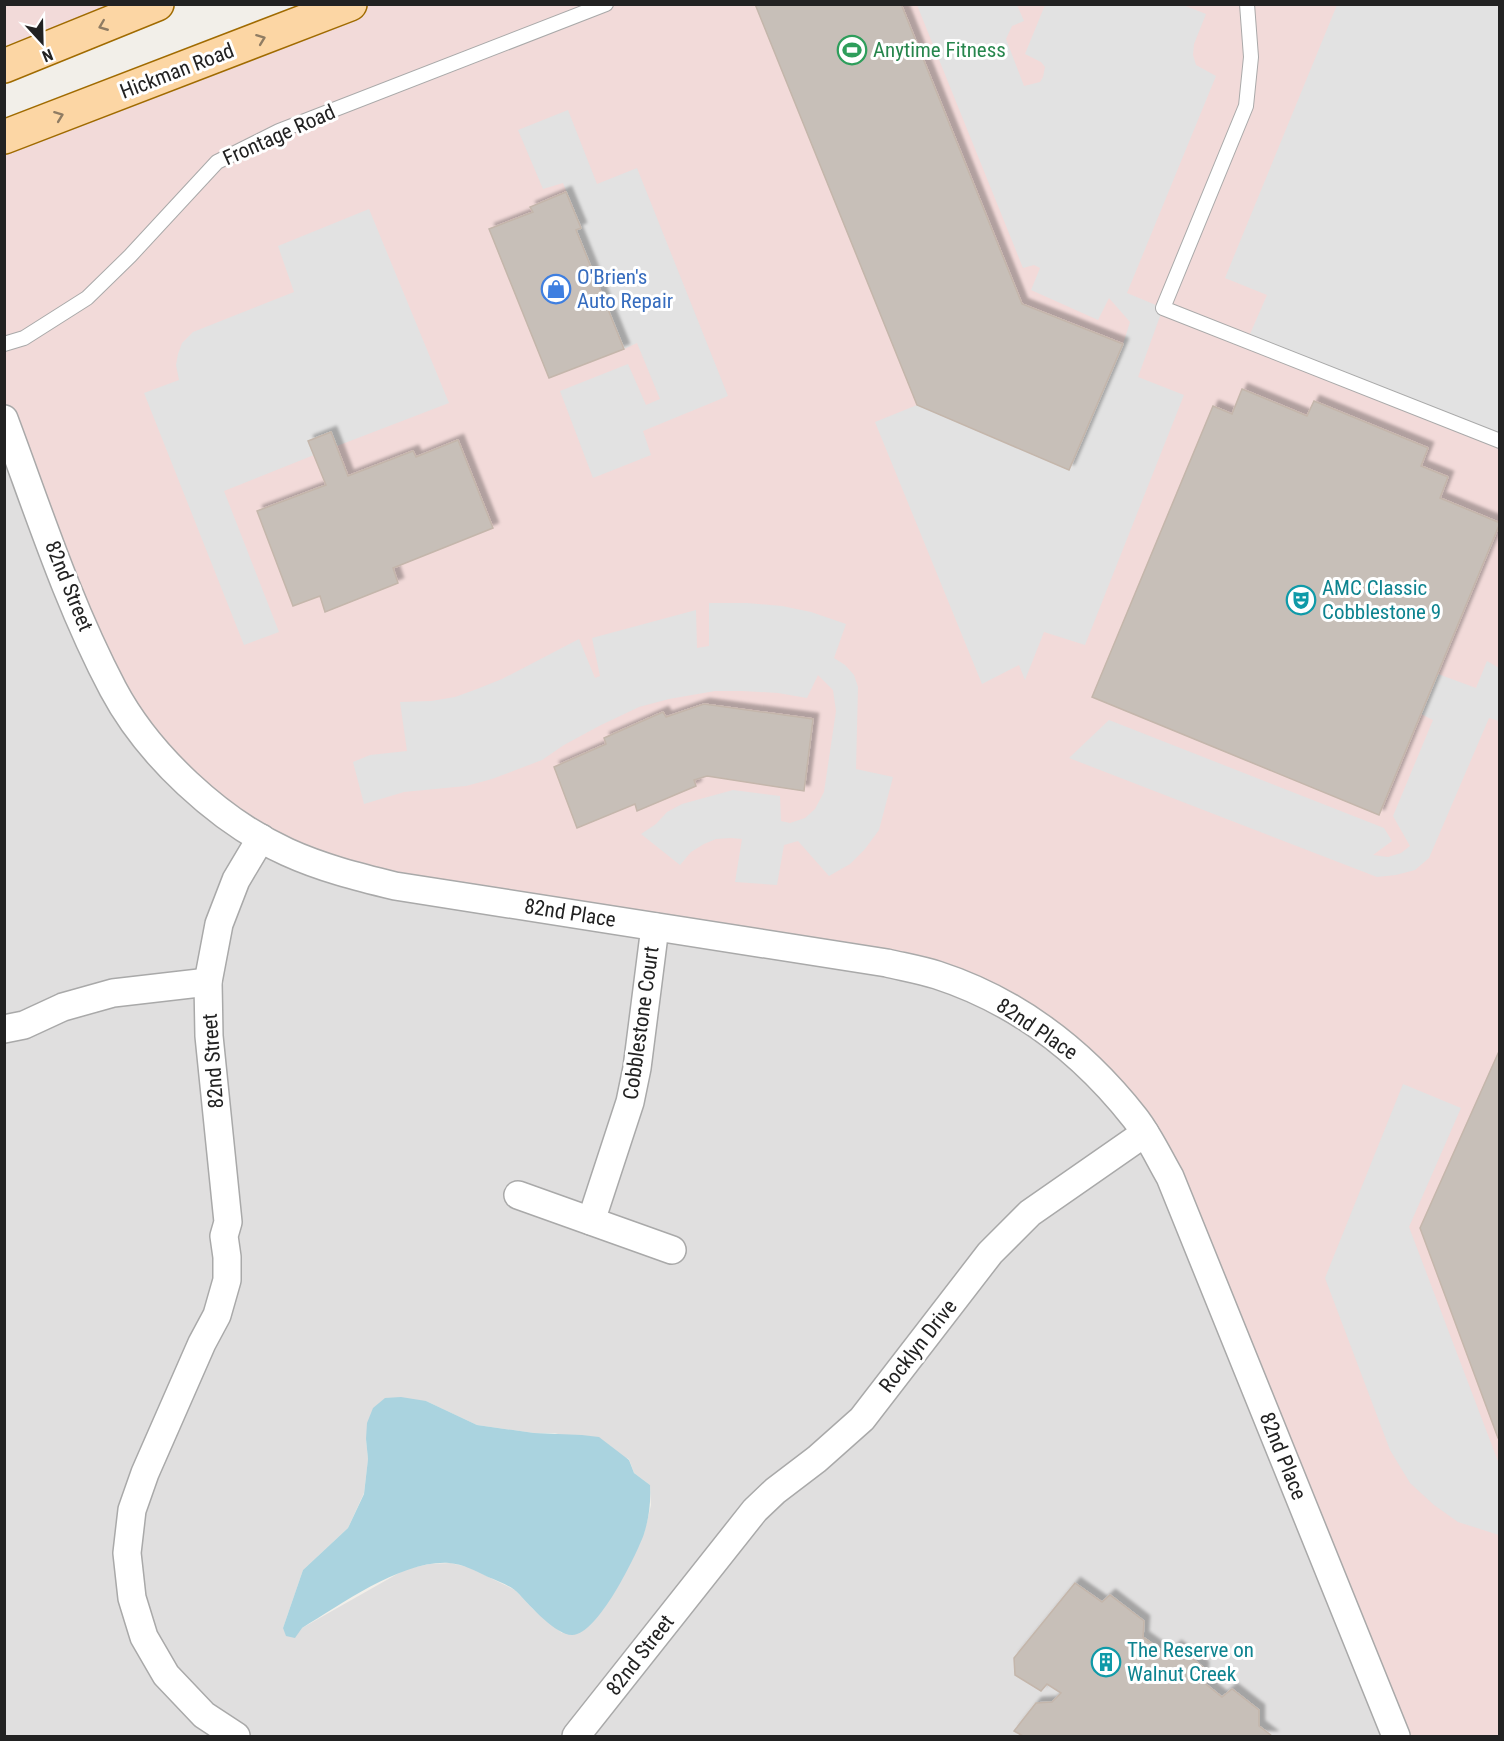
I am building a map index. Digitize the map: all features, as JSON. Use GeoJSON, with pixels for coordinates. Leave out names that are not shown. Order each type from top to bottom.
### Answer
{"type":"FeatureCollection","features":[{"type":"Feature","properties":{"kind":"main road"},"geometry":{"type":"LineString","coordinates":[[4,66],[157,4]]}},
{"type":"Feature","properties":{"kind":"main road","name":"Hickman Road"},"geometry":{"type":"LineString","coordinates":[[4,137],[350,4]]}},
{"type":"Feature","properties":{"kind":"street","name":"82nd Street"},"geometry":{"type":"LineString","coordinates":[[4,419],[62,572],[114,691],[149,742],[189,785],[233,821],[261,838],[236,880],[219,924],[208,981],[209,1036],[228,1222],[224,1236],[227,1280],[218,1315],[202,1343],[145,1473],[132,1510],[127,1553],[132,1598],[144,1637],[166,1676],[204,1715],[236,1737]]}},
{"type":"Feature","properties":{"kind":"street","name":"82nd Place"},"geometry":{"type":"LineString","coordinates":[[261,838],[287,852],[340,873],[384,883],[887,963],[938,976],[999,1001],[1056,1037],[1081,1058],[1136,1119],[1170,1177],[1396,1737]]}},
{"type":"Feature","properties":{"kind":"street","name":"Cobblestone Court"},"geometry":{"type":"LineString","coordinates":[[591,1221],[630,1102],[637,1068],[655,927]]}},
{"type":"Feature","properties":{"kind":"street"},"geometry":{"type":"LineString","coordinates":[[4,1029],[24,1024],[63,1007],[113,993],[208,981]]}},
{"type":"Feature","properties":{"kind":"street","name":"Rocklyn Drive"},"geometry":{"type":"LineString","coordinates":[[705,1573],[755,1510],[862,1419],[990,1253],[1030,1213],[1144,1133]]}},
{"type":"Feature","properties":{"kind":"street"},"geometry":{"type":"LineString","coordinates":[[518,1195],[672,1250]]}},
{"type":"Feature","properties":{"kind":"street","name":"82nd Street"},"geometry":{"type":"LineString","coordinates":[[576,1737],[705,1573]]}},
{"type":"Feature","properties":{"kind":"lane","name":"Frontage Road"},"geometry":{"type":"LineString","coordinates":[[4,344],[24,338],[87,298],[130,256],[217,162],[279,132],[606,4]]}},
{"type":"Feature","properties":{"kind":"lane"},"geometry":{"type":"LineString","coordinates":[[1247,4],[1251,57],[1245,106],[1163,308],[1500,441]]}},
{"type":"Feature","properties":{"kind":"shaded area"},"geometry":{"type":"Polygon","coordinates":[[[5,4],[112,4],[112,5],[5,46],[5,4]]]}},
{"type":"Feature","properties":{"kind":"shaded area"},"geometry":{"type":"Polygon","coordinates":[[[350,5],[1499,5],[1499,1736],[1394,1736],[1183,1206],[1093,1069],[938,976],[395,886],[261,838],[149,742],[5,419],[5,137],[350,5]]]}},
{"type":"Feature","properties":{"kind":"shaded area"},"geometry":{"type":"Polygon","coordinates":[[[917,5],[1017,5],[1024,21],[1012,26],[1006,39],[1024,86],[1040,82],[1043,77],[1045,67],[1041,62],[1025,54],[1045,5],[1183,5],[1206,14],[1194,44],[1193,55],[1196,65],[1216,76],[1127,293],[1163,308],[1138,377],[1184,395],[1085,645],[1044,632],[1025,680],[1019,665],[982,684],[875,422],[917,405],[1069,470],[1123,344],[1130,322],[1109,298],[1098,320],[1031,290],[1040,268],[1034,265],[1023,268],[917,5]]]}},
{"type":"Feature","properties":{"kind":"shaded area"},"geometry":{"type":"Polygon","coordinates":[[[1337,5],[1499,5],[1499,441],[1247,341],[1267,295],[1225,278],[1337,5]]]}},
{"type":"Feature","properties":{"kind":"shaded area"},"geometry":{"type":"Polygon","coordinates":[[[568,110],[597,184],[637,168],[728,396],[643,431],[651,455],[593,478],[560,391],[628,364],[646,405],[660,399],[637,343],[624,349],[576,230],[581,227],[563,183],[543,189],[518,130],[568,110]]]}},
{"type":"Feature","properties":{"kind":"shaded area"},"geometry":{"type":"Polygon","coordinates":[[[369,209],[449,403],[337,446],[331,432],[308,441],[314,455],[224,491],[279,632],[244,645],[144,393],[179,380],[176,365],[178,354],[182,343],[193,332],[294,292],[278,246],[369,209]]]}},
{"type":"Feature","properties":{"kind":"shaded area"},"geometry":{"type":"Polygon","coordinates":[[[4,419],[887,963],[999,1001],[1136,1119],[1396,1736],[5,1736],[4,419]],[[426,1401],[366,1439],[368,1459],[364,1493],[348,1528],[303,1570],[283,1628],[302,1628],[406,1569],[450,1563],[468,1567],[515,1590],[533,1609],[562,1633],[644,1534],[651,1505],[650,1485],[634,1473],[629,1459],[555,1433],[534,1433],[477,1425],[426,1401]]]}},
{"type":"Feature","properties":{"kind":"shaded area"},"geometry":{"type":"Polygon","coordinates":[[[709,603],[782,606],[811,612],[846,624],[834,658],[854,675],[858,687],[856,769],[893,777],[879,830],[850,864],[829,876],[798,841],[784,845],[777,885],[735,882],[742,839],[716,839],[704,844],[691,852],[680,865],[641,834],[656,824],[667,812],[682,804],[733,790],[780,796],[781,821],[790,823],[805,818],[815,809],[824,792],[836,711],[833,690],[818,675],[807,698],[778,693],[715,691],[669,699],[639,707],[564,745],[542,760],[492,779],[466,786],[404,792],[364,804],[353,762],[370,755],[407,751],[400,702],[431,701],[455,697],[502,679],[579,639],[595,678],[600,676],[592,638],[696,610],[697,648],[709,646],[709,603]]]}},
{"type":"Feature","properties":{"kind":"shaded area"},"geometry":{"type":"Polygon","coordinates":[[[1487,661],[1499,668],[1499,721],[1489,718],[1429,858],[1415,870],[1396,875],[1377,877],[1069,758],[1109,720],[1384,828],[1392,841],[1373,855],[1388,857],[1401,853],[1410,846],[1393,816],[1433,720],[1421,714],[1438,674],[1476,688],[1487,661]]]}},
{"type":"Feature","properties":{"kind":"shaded area"},"geometry":{"type":"Polygon","coordinates":[[[1403,1084],[1461,1108],[1409,1227],[1499,1464],[1499,1535],[1458,1522],[1434,1505],[1410,1483],[1390,1450],[1325,1278],[1403,1084]]]}},
{"type":"Feature","properties":{"kind":"water"},"geometry":{"type":"Polygon","coordinates":[[[401,1397],[426,1401],[477,1425],[534,1433],[599,1437],[629,1460],[634,1473],[650,1485],[648,1516],[640,1545],[604,1609],[582,1632],[566,1634],[544,1619],[509,1586],[469,1568],[449,1563],[431,1564],[392,1576],[302,1628],[295,1638],[286,1636],[283,1628],[303,1570],[348,1528],[364,1494],[368,1459],[367,1423],[373,1408],[385,1398],[401,1397]]]}},
{"type":"Feature","properties":{"kind":"building"},"geometry":{"type":"Polygon","coordinates":[[[755,4],[901,4],[1022,304],[1123,344],[1069,470],[917,405],[755,4]]]}},
{"type":"Feature","properties":{"kind":"building","name":"O'Brien's Auto Repair"},"geometry":{"type":"Polygon","coordinates":[[[566,192],[581,228],[576,230],[624,349],[549,378],[489,229],[533,212],[530,207],[566,192]]]}},
{"type":"Feature","properties":{"kind":"building","name":"AMC Classic Cobblestone 9"},"geometry":{"type":"Polygon","coordinates":[[[1242,389],[1307,416],[1314,401],[1428,448],[1421,466],[1448,477],[1440,498],[1500,523],[1379,815],[1092,697],[1213,406],[1232,414],[1242,389]]]}},
{"type":"Feature","properties":{"kind":"building"},"geometry":{"type":"Polygon","coordinates":[[[331,432],[348,476],[413,451],[416,457],[458,440],[493,528],[393,568],[398,583],[325,612],[320,596],[293,606],[257,511],[326,485],[308,441],[331,432]]]}},
{"type":"Feature","properties":{"kind":"building"},"geometry":{"type":"Polygon","coordinates":[[[704,704],[813,719],[804,791],[707,776],[694,780],[696,786],[637,811],[635,804],[577,828],[554,767],[606,744],[604,738],[663,712],[666,717],[704,704]]]}},
{"type":"Feature","properties":{"kind":"building"},"geometry":{"type":"Polygon","coordinates":[[[1500,1049],[1500,1438],[1498,1438],[1420,1228],[1500,1049]]]}},
{"type":"Feature","properties":{"kind":"building","name":"The Reserve on Walnut Creek"},"geometry":{"type":"Polygon","coordinates":[[[1075,1583],[1102,1602],[1110,1595],[1144,1621],[1143,1637],[1167,1654],[1176,1646],[1203,1667],[1202,1681],[1222,1697],[1232,1689],[1259,1710],[1259,1726],[1272,1736],[1023,1736],[1014,1731],[1036,1703],[1052,1702],[1061,1693],[1047,1684],[1041,1691],[1015,1675],[1014,1658],[1075,1583]]]}},
{"type":"Feature","properties":{"kind":"place","name":"Anytime Fitness"},"geometry":{"type":"Point","coordinates":[852,50]}},
{"type":"Feature","properties":{"kind":"place","name":"O'Brien's Auto Repair"},"geometry":{"type":"Point","coordinates":[556,289]}},
{"type":"Feature","properties":{"kind":"place","name":"AMC Classic Cobblestone 9"},"geometry":{"type":"Point","coordinates":[1301,600]}},
{"type":"Feature","properties":{"kind":"place","name":"The Reserve on Walnut Creek"},"geometry":{"type":"Point","coordinates":[1106,1662]}}]}
